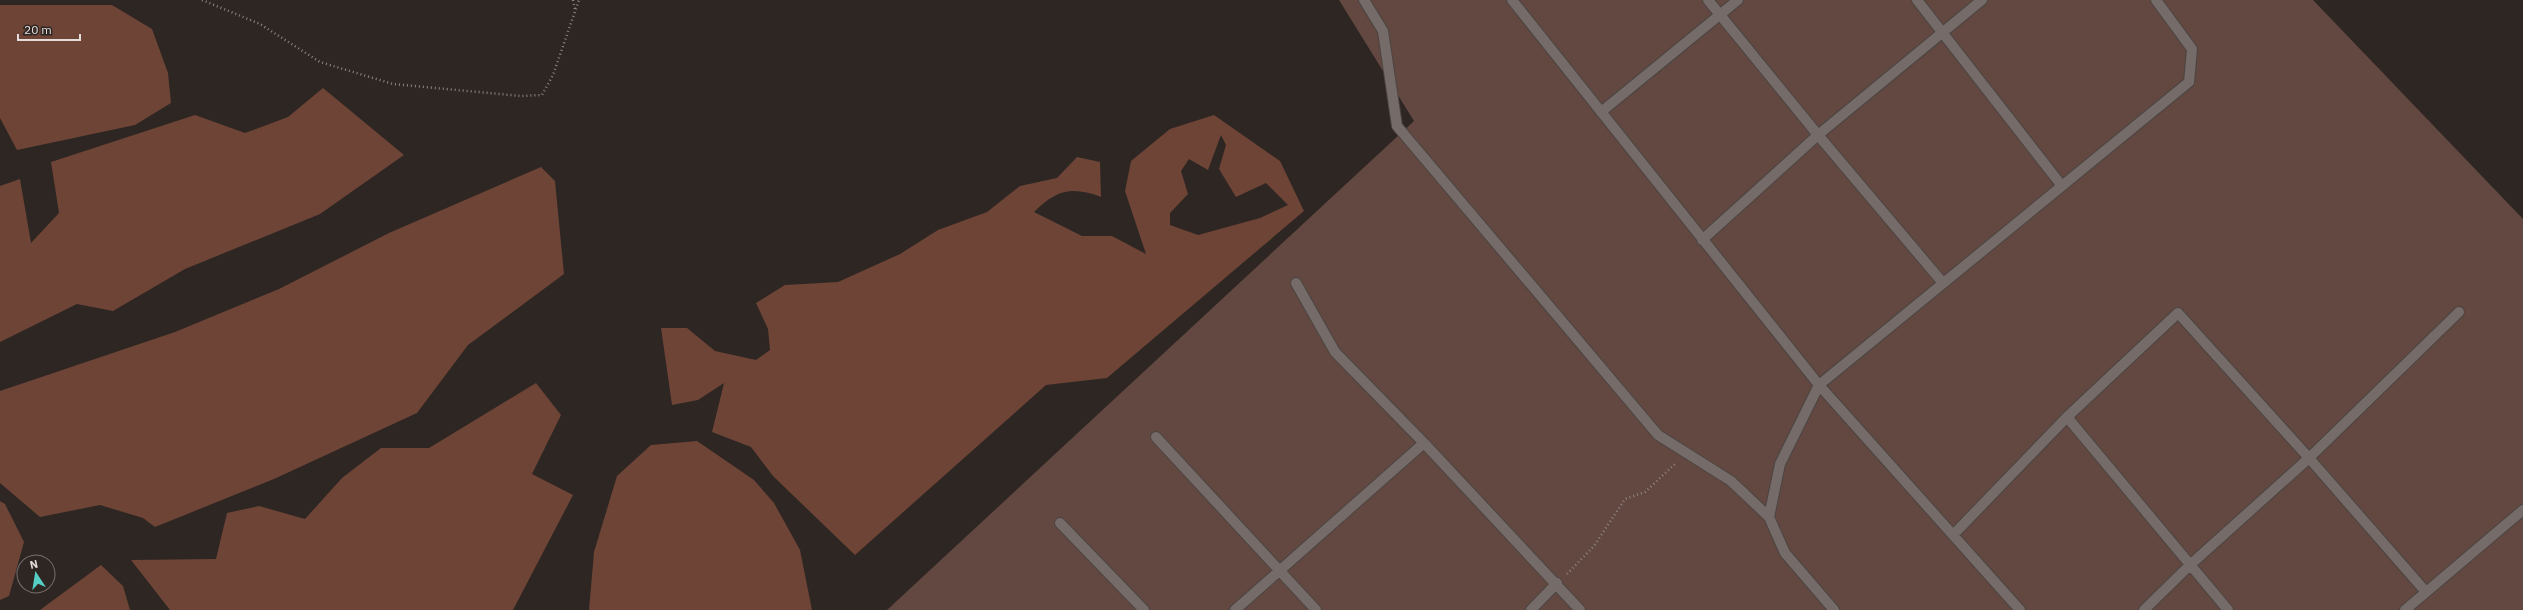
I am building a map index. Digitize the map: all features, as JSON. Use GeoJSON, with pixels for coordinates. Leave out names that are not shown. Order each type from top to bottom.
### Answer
{"type":"FeatureCollection","features":[{"type":"Feature","properties":{"kind":"lane"},"geometry":{"type":"LineString","coordinates":[[1364,0],[1383,31],[1397,126],[1658,435],[1731,481],[1769,517],[1785,553],[1834,610]]}},
{"type":"Feature","properties":{"kind":"lane"},"geometry":{"type":"LineString","coordinates":[[1512,0],[1819,385],[1954,534],[2020,610]]}},
{"type":"Feature","properties":{"kind":"lane"},"geometry":{"type":"LineString","coordinates":[[1708,0],[1818,135],[1943,283]]}},
{"type":"Feature","properties":{"kind":"lane"},"geometry":{"type":"LineString","coordinates":[[1601,112],[1738,0]]}},
{"type":"Feature","properties":{"kind":"lane"},"geometry":{"type":"LineString","coordinates":[[1917,0],[1943,31],[2062,186]]}},
{"type":"Feature","properties":{"kind":"lane"},"geometry":{"type":"LineString","coordinates":[[1702,240],[1818,135],[1982,0]]}},
{"type":"Feature","properties":{"kind":"lane"},"geometry":{"type":"LineString","coordinates":[[1769,517],[1780,464],[1819,385],[2189,82],[2192,49],[2156,0]]}},
{"type":"Feature","properties":{"kind":"lane"},"geometry":{"type":"LineString","coordinates":[[1296,283],[1336,352],[1424,443],[1580,610]]}},
{"type":"Feature","properties":{"kind":"lane"},"geometry":{"type":"LineString","coordinates":[[2144,610],[2190,565],[2309,458],[2459,312]]}},
{"type":"Feature","properties":{"kind":"lane"},"geometry":{"type":"LineString","coordinates":[[1954,534],[2067,417],[2178,313],[2309,458],[2426,592]]}},
{"type":"Feature","properties":{"kind":"lane"},"geometry":{"type":"LineString","coordinates":[[2067,417],[2228,610]]}},
{"type":"Feature","properties":{"kind":"lane"},"geometry":{"type":"LineString","coordinates":[[1156,437],[1278,572],[1316,610]]}},
{"type":"Feature","properties":{"kind":"lane"},"geometry":{"type":"LineString","coordinates":[[1235,610],[1424,443]]}},
{"type":"Feature","properties":{"kind":"lane"},"geometry":{"type":"LineString","coordinates":[[2404,610],[2523,510]]}},
{"type":"Feature","properties":{"kind":"lane"},"geometry":{"type":"LineString","coordinates":[[1060,523],[1144,610]]}},
{"type":"Feature","properties":{"kind":"lane"},"geometry":{"type":"LineString","coordinates":[[1531,610],[1557,584]]}},
{"type":"Feature","properties":{"kind":"path"},"geometry":{"type":"LineString","coordinates":[[202,0],[260,24],[320,62],[393,84],[521,96],[542,95],[553,75],[579,0]]}},
{"type":"Feature","properties":{"kind":"path"},"geometry":{"type":"LineString","coordinates":[[573,0],[576,10]]}},
{"type":"Feature","properties":{"kind":"path"},"geometry":{"type":"LineString","coordinates":[[1557,584],[1594,546],[1625,499],[1645,492],[1687,453]]}},
{"type":"Feature","properties":{"kind":"shaded area"},"geometry":{"type":"Polygon","coordinates":[[[1339,0],[2313,0],[2523,219],[2523,610],[887,610],[1414,121],[1339,0]]]}},
{"type":"Feature","properties":{"kind":"shaded area"},"geometry":{"type":"Polygon","coordinates":[[[0,5],[112,5],[152,29],[168,73],[171,103],[135,125],[17,150],[0,118],[0,5]]]}},
{"type":"Feature","properties":{"kind":"shaded area"},"geometry":{"type":"Polygon","coordinates":[[[323,88],[404,155],[320,214],[185,269],[113,311],[77,304],[0,342],[0,186],[20,179],[31,243],[59,213],[51,162],[195,115],[245,133],[288,117],[323,88]]]}},
{"type":"Feature","properties":{"kind":"shaded area"},"geometry":{"type":"Polygon","coordinates":[[[1214,115],[1280,161],[1304,211],[1107,378],[1046,385],[855,555],[773,476],[751,447],[712,432],[724,383],[698,400],[672,405],[661,328],[687,328],[715,351],[756,360],[770,350],[768,329],[756,303],[785,285],[838,282],[900,254],[938,230],[987,212],[1020,186],[1057,178],[1077,157],[1100,162],[1101,197],[1081,192],[1065,192],[1050,199],[1034,212],[1082,236],[1112,236],[1146,254],[1125,191],[1131,161],[1170,129],[1214,115]],[[1221,135],[1208,170],[1189,159],[1181,171],[1188,194],[1170,213],[1170,225],[1198,235],[1260,218],[1288,205],[1266,183],[1236,197],[1219,169],[1226,145],[1221,135]]]}},
{"type":"Feature","properties":{"kind":"shaded area"},"geometry":{"type":"Polygon","coordinates":[[[541,167],[555,181],[564,274],[468,345],[417,413],[274,479],[155,527],[143,518],[100,505],[40,517],[0,483],[0,391],[175,332],[279,289],[389,233],[541,167]]]}},
{"type":"Feature","properties":{"kind":"shaded area"},"geometry":{"type":"Polygon","coordinates":[[[536,383],[561,415],[532,474],[573,495],[513,610],[170,610],[131,560],[216,559],[227,513],[259,506],[305,519],[342,478],[381,448],[429,448],[536,383]]]}},
{"type":"Feature","properties":{"kind":"shaded area"},"geometry":{"type":"Polygon","coordinates":[[[697,441],[754,480],[774,503],[800,550],[812,610],[589,610],[594,552],[617,476],[651,445],[697,441]]]}},
{"type":"Feature","properties":{"kind":"shaded area"},"geometry":{"type":"Polygon","coordinates":[[[0,501],[5,504],[24,542],[21,554],[16,554],[16,571],[9,596],[0,600],[0,501]]]}},
{"type":"Feature","properties":{"kind":"shaded area"},"geometry":{"type":"Polygon","coordinates":[[[101,565],[123,586],[130,610],[40,610],[101,565]]]}}]}
